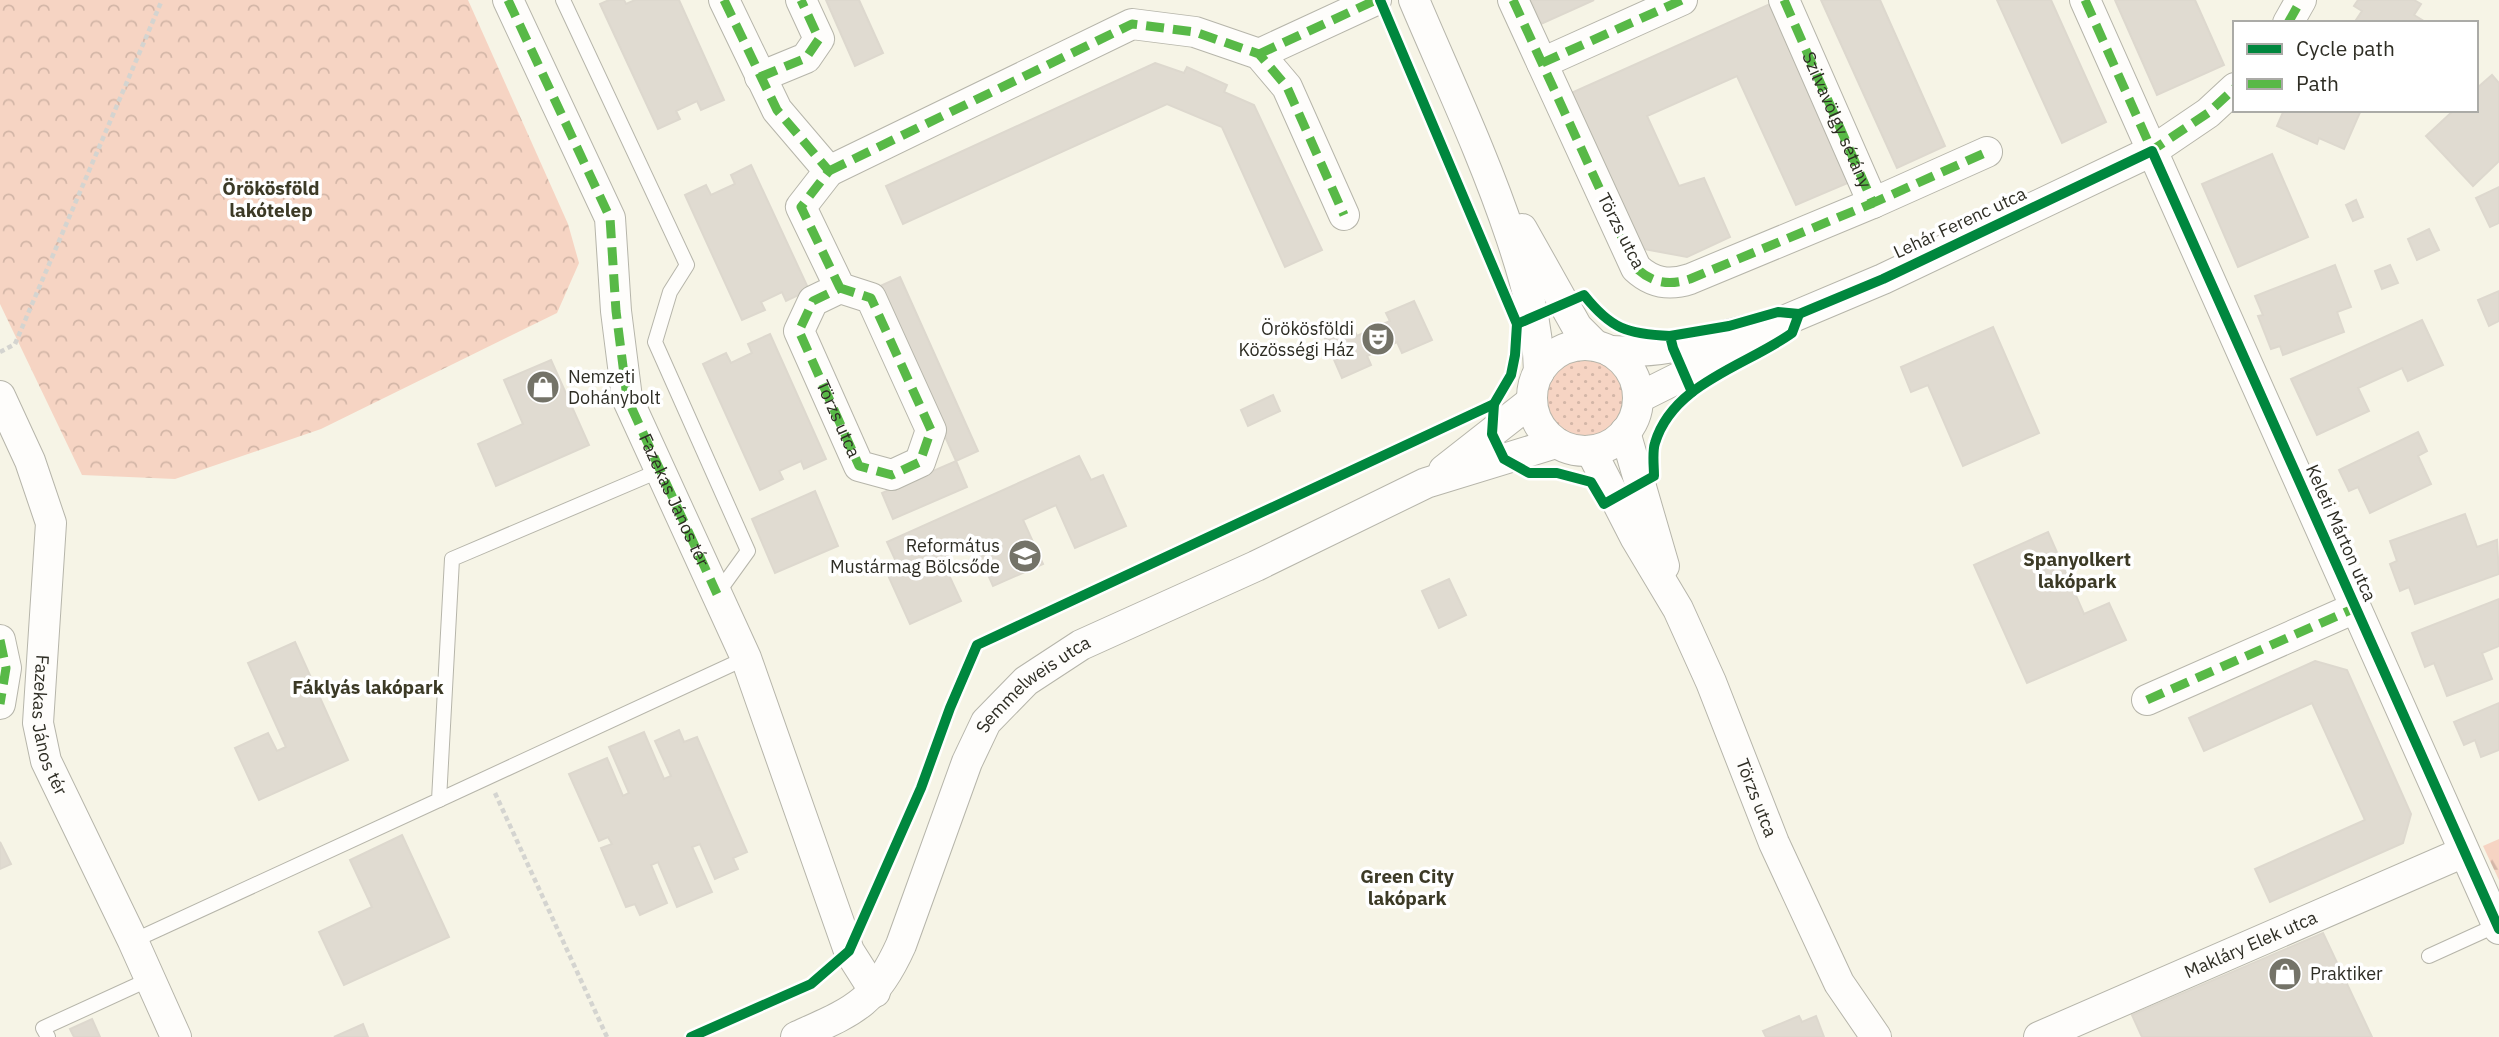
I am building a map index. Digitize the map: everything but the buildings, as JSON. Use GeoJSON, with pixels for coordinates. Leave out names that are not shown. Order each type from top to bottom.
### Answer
{"type":"FeatureCollection","features":[{"type":"Feature","properties":{"kind":"street","name":"Fazekas János tér"},"geometry":{"type":"LineString","coordinates":[[508,0],[610,218],[616,311],[627,398],[746,658],[849,951],[875,992]]}},
{"type":"Feature","properties":{"kind":"street"},"geometry":{"type":"LineString","coordinates":[[724,0],[777,110],[830,171]]}},
{"type":"Feature","properties":{"kind":"street"},"geometry":{"type":"LineString","coordinates":[[760,77],[806,58],[818,39],[801,0]]}},
{"type":"Feature","properties":{"kind":"street"},"geometry":{"type":"LineString","coordinates":[[1259,54],[1376,0]]}},
{"type":"Feature","properties":{"kind":"street"},"geometry":{"type":"LineString","coordinates":[[1414,0],[1494,185],[1535,317],[1539,372]]}},
{"type":"Feature","properties":{"kind":"street","name":"Törzs utca"},"geometry":{"type":"LineString","coordinates":[[1513,0],[1636,268],[1646,277],[1674,284],[1873,203]]}},
{"type":"Feature","properties":{"kind":"street"},"geometry":{"type":"LineString","coordinates":[[1542,63],[1682,0]]}},
{"type":"Feature","properties":{"kind":"street","name":"Szilvavölgy sétány"},"geometry":{"type":"LineString","coordinates":[[1784,0],[1873,203],[1987,152]]}},
{"type":"Feature","properties":{"kind":"street"},"geometry":{"type":"LineString","coordinates":[[2085,0],[2152,151]]}},
{"type":"Feature","properties":{"kind":"street"},"geometry":{"type":"LineString","coordinates":[[2289,21],[2301,0]]}},
{"type":"Feature","properties":{"kind":"street"},"geometry":{"type":"LineString","coordinates":[[840,288],[801,207],[830,171],[1132,24],[1195,32],[1259,54],[1287,87],[1344,215]]}},
{"type":"Feature","properties":{"kind":"street","name":"Lehár Ferenc utca"},"geometry":{"type":"LineString","coordinates":[[1603,349],[1640,353],[1673,348],[1781,321],[1883,279],[2152,151],[2208,113],[2233,90]]}},
{"type":"Feature","properties":{"kind":"street","name":"Keleti Márton utca"},"geometry":{"type":"LineString","coordinates":[[2152,151],[2498,927]]}},
{"type":"Feature","properties":{"kind":"street"},"geometry":{"type":"LineString","coordinates":[[1494,185],[1531,244],[1577,327],[1603,349],[1619,358],[1633,375],[1638,398],[1635,416],[1625,432],[1603,448],[1591,451],[1572,450],[1556,443],[1538,425],[1532,401],[1533,386],[1547,361],[1570,347],[1603,349]]}},
{"type":"Feature","properties":{"kind":"street","name":"Törzs utca"},"geometry":{"type":"LineString","coordinates":[[840,288],[871,298],[931,430],[920,462],[892,475],[859,466],[799,331],[813,301],[840,288]]}},
{"type":"Feature","properties":{"kind":"street","name":"Lehár Ferenc utca"},"geometry":{"type":"LineString","coordinates":[[1638,398],[1750,342],[1781,321]]}},
{"type":"Feature","properties":{"kind":"street","name":"Fazekas János tér"},"geometry":{"type":"LineString","coordinates":[[0,396],[30,461],[51,523],[38,723],[46,761],[176,1037]]}},
{"type":"Feature","properties":{"kind":"street","name":"Semmelweis utca"},"geometry":{"type":"LineString","coordinates":[[1426,483],[1532,401]]}},
{"type":"Feature","properties":{"kind":"street","name":"Törzs utca"},"geometry":{"type":"LineString","coordinates":[[1625,432],[1678,609]]}},
{"type":"Feature","properties":{"kind":"street","name":"Semmelweis utca"},"geometry":{"type":"LineString","coordinates":[[796,1037],[849,1013],[875,992],[890,970],[967,762],[986,722],[1026,681],[1082,645],[1255,566],[1426,483],[1556,443]]}},
{"type":"Feature","properties":{"kind":"street","name":"Törzs utca"},"geometry":{"type":"LineString","coordinates":[[1591,451],[1635,537],[1678,609],[1711,682],[1774,843],[1839,983],[1876,1037]]}},
{"type":"Feature","properties":{"kind":"street","name":"Keleti Márton utca"},"geometry":{"type":"LineString","coordinates":[[2147,700],[2355,608]]}},
{"type":"Feature","properties":{"kind":"street"},"geometry":{"type":"LineString","coordinates":[[0,640],[6,668],[0,704]]}},
{"type":"Feature","properties":{"kind":"street","name":"Makláry Elek utca"},"geometry":{"type":"LineString","coordinates":[[2039,1037],[2075,1030],[2464,852]]}},
{"type":"Feature","properties":{"kind":"street","name":"Törzs utca"},"geometry":{"type":"LineString","coordinates":[[1839,983],[1851,1037]]}},
{"type":"Feature","properties":{"kind":"lane"},"geometry":{"type":"LineString","coordinates":[[563,0],[687,265],[670,292],[655,342],[748,551],[717,594]]}},
{"type":"Feature","properties":{"kind":"lane"},"geometry":{"type":"LineString","coordinates":[[439,800],[452,559],[661,470]]}},
{"type":"Feature","properties":{"kind":"lane"},"geometry":{"type":"LineString","coordinates":[[133,941],[746,658]]}},
{"type":"Feature","properties":{"kind":"lane"},"geometry":{"type":"LineString","coordinates":[[2429,956],[2498,927]]}},
{"type":"Feature","properties":{"kind":"lane"},"geometry":{"type":"LineString","coordinates":[[48,1037],[43,1028],[150,979]]}},
{"type":"Feature","properties":{"kind":"path"},"geometry":{"type":"LineString","coordinates":[[0,352],[15,344],[162,0]]}},
{"type":"Feature","properties":{"kind":"path"},"geometry":{"type":"LineString","coordinates":[[488,778],[607,1037]]}},
{"type":"Feature","properties":{"kind":"green space"},"geometry":{"type":"Polygon","coordinates":[[[0,0],[468,0],[568,224],[579,263],[557,313],[321,429],[175,479],[82,475],[0,304],[0,0]]]}},
{"type":"Feature","properties":{"kind":"green space"},"geometry":{"type":"Polygon","coordinates":[[[1585,357],[1601,360],[1615,369],[1624,383],[1627,399],[1624,415],[1615,429],[1601,438],[1585,441],[1569,438],[1555,429],[1546,415],[1543,399],[1546,383],[1555,369],[1569,360],[1585,357]]]}},
{"type":"Feature","properties":{"kind":"green space"},"geometry":{"type":"Polygon","coordinates":[[[2499,839],[2499,880],[2483,846],[2499,839]]]}},
{"type":"Feature","properties":{"kind":"marked path"},"geometry":{"type":"LineString","coordinates":[[508,0],[610,218],[616,311],[627,398],[717,594]]}},
{"type":"Feature","properties":{"kind":"marked path"},"geometry":{"type":"LineString","coordinates":[[724,0],[777,110],[829,171],[801,207],[840,288],[813,301],[799,331],[859,466],[892,475],[920,462],[931,430],[871,298],[840,288]]}},
{"type":"Feature","properties":{"kind":"marked path"},"geometry":{"type":"LineString","coordinates":[[760,77],[806,58],[819,39],[801,0]]}},
{"type":"Feature","properties":{"kind":"marked path"},"geometry":{"type":"LineString","coordinates":[[1259,54],[1376,0]]}},
{"type":"Feature","properties":{"kind":"marked path"},"geometry":{"type":"LineString","coordinates":[[1513,0],[1636,268],[1648,277],[1668,283],[1690,279],[1873,203]]}},
{"type":"Feature","properties":{"kind":"marked path"},"geometry":{"type":"LineString","coordinates":[[1542,63],[1682,0]]}},
{"type":"Feature","properties":{"kind":"marked path"},"geometry":{"type":"LineString","coordinates":[[1784,0],[1873,203],[1987,152]]}},
{"type":"Feature","properties":{"kind":"marked path"},"geometry":{"type":"LineString","coordinates":[[2085,0],[2154,155]]}},
{"type":"Feature","properties":{"kind":"marked path"},"geometry":{"type":"LineString","coordinates":[[2289,21],[2301,0]]}},
{"type":"Feature","properties":{"kind":"marked path"},"geometry":{"type":"LineString","coordinates":[[829,171],[1132,24],[1195,32],[1259,54],[1287,87],[1344,215]]}},
{"type":"Feature","properties":{"kind":"marked path"},"geometry":{"type":"LineString","coordinates":[[2148,153],[2208,113],[2233,90]]}},
{"type":"Feature","properties":{"kind":"marked path"},"geometry":{"type":"LineString","coordinates":[[2147,700],[2355,608]]}},
{"type":"Feature","properties":{"kind":"marked path"},"geometry":{"type":"LineString","coordinates":[[0,640],[6,668],[0,704]]}},
{"type":"Feature","properties":{"kind":"cycle path"},"geometry":{"type":"LineString","coordinates":[[691,1037],[811,984],[849,951],[921,788],[950,708],[977,645],[1494,404],[1511,375],[1517,324],[1380,0]]}},
{"type":"Feature","properties":{"kind":"cycle path"},"geometry":{"type":"LineString","coordinates":[[1670,336],[1729,326],[1778,312],[1799,314],[1883,279],[2152,151],[2499,929]]}},
{"type":"Feature","properties":{"kind":"cycle path"},"geometry":{"type":"LineString","coordinates":[[1517,324],[1584,295],[1603,315],[1621,328],[1642,334],[1670,336],[1692,392]]}},
{"type":"Feature","properties":{"kind":"cycle path"},"geometry":{"type":"LineString","coordinates":[[1494,404],[1492,434],[1504,459],[1529,473],[1557,473],[1591,482],[1604,504],[1654,476],[1655,443],[1664,422],[1678,405],[1713,378],[1792,333],[1799,314]]}},
{"type":"Feature","properties":{"kind":"place","name":"Örökösföldi Közösségi Ház"},"geometry":{"type":"Point","coordinates":[1378,339]}},
{"type":"Feature","properties":{"kind":"place","name":"Nemzeti Dohánybolt"},"geometry":{"type":"Point","coordinates":[543,387]}},
{"type":"Feature","properties":{"kind":"place","name":"Református Mustármag Bölcsőde"},"geometry":{"type":"Point","coordinates":[1025,556]}},
{"type":"Feature","properties":{"kind":"place","name":"Praktiker"},"geometry":{"type":"Point","coordinates":[2285,974]}},
{"type":"Feature","properties":{"kind":"district","name":"Örökösföld lakótelep"},"geometry":{"type":"Point","coordinates":[271,199]}},
{"type":"Feature","properties":{"kind":"district","name":"Spanyolkert lakópark"},"geometry":{"type":"Point","coordinates":[2077,570]}},
{"type":"Feature","properties":{"kind":"district","name":"Fáklyás lakópark"},"geometry":{"type":"Point","coordinates":[368,687]}},
{"type":"Feature","properties":{"kind":"district","name":"Green City lakópark"},"geometry":{"type":"Point","coordinates":[1407,887]}}]}
